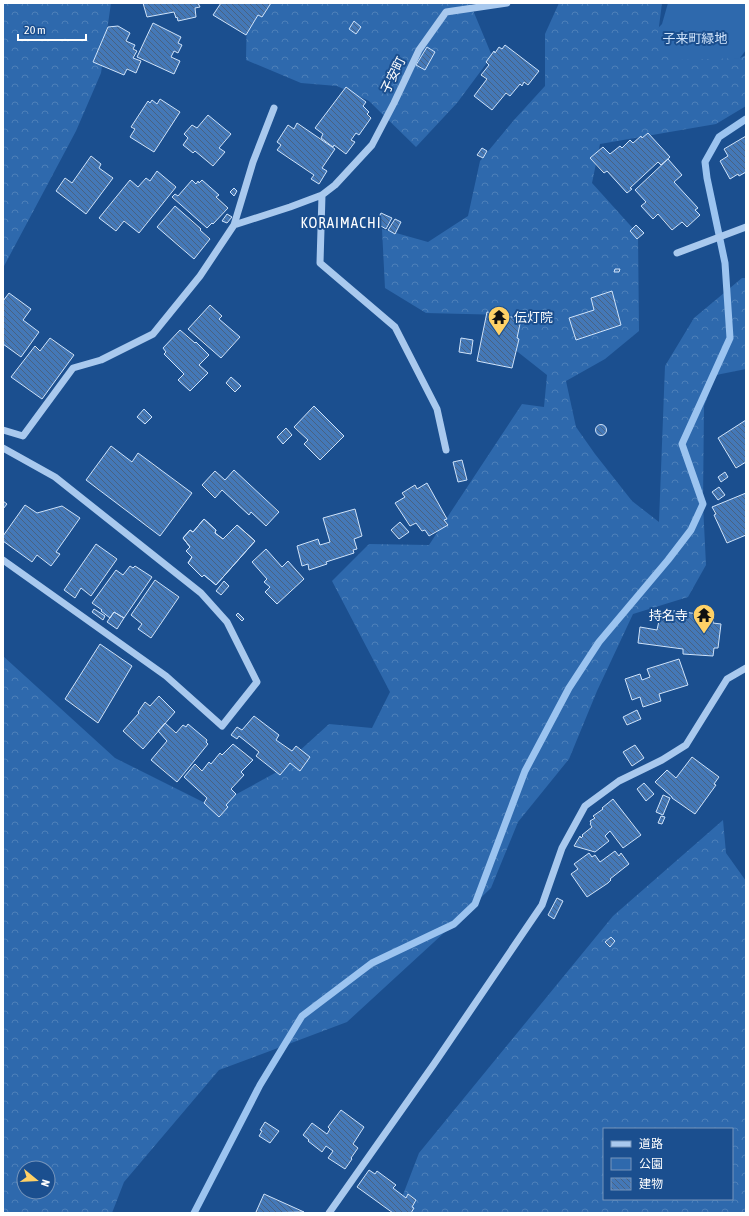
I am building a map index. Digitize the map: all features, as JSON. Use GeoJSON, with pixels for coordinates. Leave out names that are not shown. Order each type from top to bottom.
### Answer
{"type":"FeatureCollection","features":[{"type":"Feature","properties":{"kind":"street","name":"子安町"},"geometry":{"type":"LineString","coordinates":[[234,225],[322,195],[335,185],[372,145],[419,50],[446,12],[507,3]]}},
{"type":"Feature","properties":{"kind":"street"},"geometry":{"type":"LineString","coordinates":[[3,430],[24,436],[73,368],[101,360],[153,334],[200,276],[234,225],[253,162],[274,108]]}},
{"type":"Feature","properties":{"kind":"street"},"geometry":{"type":"LineString","coordinates":[[322,195],[320,263],[395,327],[438,409],[446,450]]}},
{"type":"Feature","properties":{"kind":"street"},"geometry":{"type":"LineString","coordinates":[[677,253],[746,226]]}},
{"type":"Feature","properties":{"kind":"street"},"geometry":{"type":"LineString","coordinates":[[3,448],[55,477],[201,593],[227,622],[257,682],[222,726],[166,676],[3,560]]}},
{"type":"Feature","properties":{"kind":"street"},"geometry":{"type":"LineString","coordinates":[[329,1213],[434,1064],[542,905],[562,848],[585,806],[619,781],[662,760],[686,745],[727,680],[746,668]]}},
{"type":"Feature","properties":{"kind":"green space"},"geometry":{"type":"Polygon","coordinates":[[[3,3],[111,3],[101,73],[76,131],[3,268],[3,3]]]}},
{"type":"Feature","properties":{"kind":"green space"},"geometry":{"type":"Polygon","coordinates":[[[247,3],[470,3],[492,56],[457,103],[416,147],[369,101],[337,86],[301,83],[246,60],[247,3]]]}},
{"type":"Feature","properties":{"kind":"green space"},"geometry":{"type":"Polygon","coordinates":[[[559,3],[662,3],[657,42],[676,60],[740,58],[746,55],[746,106],[716,124],[600,144],[592,183],[638,234],[639,331],[605,359],[566,381],[576,427],[632,501],[659,522],[665,366],[694,318],[742,278],[746,278],[746,369],[716,375],[704,406],[703,504],[706,565],[688,597],[633,614],[597,691],[569,759],[518,822],[491,888],[446,931],[347,1022],[219,1070],[124,1182],[112,1213],[3,1213],[3,656],[115,758],[213,807],[275,773],[329,724],[372,728],[390,692],[332,581],[369,544],[429,545],[522,404],[544,407],[547,375],[499,337],[506,315],[426,313],[385,288],[382,229],[428,242],[468,216],[480,161],[545,86],[545,34],[559,3]]]}},
{"type":"Feature","properties":{"kind":"green space","name":"子来町緑地"},"geometry":{"type":"Polygon","coordinates":[[[668,3],[746,3],[746,50],[740,58],[607,80],[662,24],[668,3]]]}},
{"type":"Feature","properties":{"kind":"green space"},"geometry":{"type":"Polygon","coordinates":[[[723,820],[726,853],[746,881],[746,1213],[396,1213],[419,1153],[613,916],[723,820]]]}},
{"type":"Feature","properties":{"kind":"building"},"geometry":{"type":"Polygon","coordinates":[[[143,3],[198,3],[200,7],[195,8],[196,17],[178,21],[174,12],[147,17],[143,3]]]}},
{"type":"Feature","properties":{"kind":"building"},"geometry":{"type":"Polygon","coordinates":[[[221,3],[271,3],[262,17],[258,15],[246,35],[213,15],[221,3]]]}},
{"type":"Feature","properties":{"kind":"building"},"geometry":{"type":"Polygon","coordinates":[[[354,21],[361,27],[356,34],[349,29],[354,21]]]}},
{"type":"Feature","properties":{"kind":"building"},"geometry":{"type":"Polygon","coordinates":[[[153,23],[181,37],[178,43],[182,45],[178,53],[174,51],[171,57],[180,61],[174,74],[137,57],[153,23]]]}},
{"type":"Feature","properties":{"kind":"building"},"geometry":{"type":"Polygon","coordinates":[[[118,26],[130,33],[126,41],[135,45],[133,49],[137,51],[133,58],[141,61],[136,73],[127,69],[124,75],[93,62],[108,27],[118,26]]]}},
{"type":"Feature","properties":{"kind":"building"},"geometry":{"type":"Polygon","coordinates":[[[505,45],[539,71],[528,85],[524,82],[522,86],[520,84],[510,96],[506,93],[492,110],[474,96],[487,79],[481,75],[489,65],[486,62],[494,51],[495,53],[499,47],[502,49],[505,45]]]}},
{"type":"Feature","properties":{"kind":"building"},"geometry":{"type":"Polygon","coordinates":[[[427,47],[435,52],[425,70],[416,65],[427,47]]]}},
{"type":"Feature","properties":{"kind":"building"},"geometry":{"type":"Polygon","coordinates":[[[346,87],[366,102],[363,106],[369,112],[367,114],[371,118],[359,135],[356,133],[351,140],[355,142],[346,154],[321,138],[323,134],[315,128],[346,87]]]}},
{"type":"Feature","properties":{"kind":"building"},"geometry":{"type":"Polygon","coordinates":[[[160,99],[180,112],[154,152],[130,137],[135,129],[131,127],[148,101],[150,103],[152,100],[157,104],[160,99]]]}},
{"type":"Feature","properties":{"kind":"building"},"geometry":{"type":"Polygon","coordinates":[[[208,115],[231,134],[219,148],[225,152],[213,166],[195,151],[193,153],[183,145],[188,138],[184,134],[192,125],[197,128],[208,115]]]}},
{"type":"Feature","properties":{"kind":"building"},"geometry":{"type":"Polygon","coordinates":[[[297,123],[335,149],[322,168],[327,171],[319,184],[311,179],[314,175],[277,150],[281,145],[277,142],[288,125],[294,129],[297,123]]]}},
{"type":"Feature","properties":{"kind":"building"},"geometry":{"type":"Polygon","coordinates":[[[648,133],[670,157],[661,165],[658,162],[630,188],[632,189],[627,193],[607,171],[604,173],[590,158],[603,147],[610,154],[620,146],[622,148],[630,140],[633,143],[641,136],[642,138],[648,133]]]}},
{"type":"Feature","properties":{"kind":"building"},"geometry":{"type":"Polygon","coordinates":[[[746,136],[746,172],[739,176],[738,174],[730,179],[720,161],[728,156],[724,149],[746,136]]]}},
{"type":"Feature","properties":{"kind":"building"},"geometry":{"type":"Polygon","coordinates":[[[482,148],[487,151],[483,158],[477,155],[482,148]]]}},
{"type":"Feature","properties":{"kind":"building"},"geometry":{"type":"Polygon","coordinates":[[[91,156],[101,164],[99,168],[113,178],[86,214],[56,191],[65,178],[72,183],[91,156]]]}},
{"type":"Feature","properties":{"kind":"building"},"geometry":{"type":"Polygon","coordinates":[[[668,159],[682,175],[674,182],[698,208],[695,210],[700,215],[687,227],[682,222],[672,230],[658,214],[653,219],[641,206],[646,202],[635,190],[668,159]]]}},
{"type":"Feature","properties":{"kind":"building"},"geometry":{"type":"Polygon","coordinates":[[[157,171],[176,187],[139,233],[124,221],[116,231],[99,218],[130,180],[138,187],[146,178],[150,181],[157,171]]]}},
{"type":"Feature","properties":{"kind":"building"},"geometry":{"type":"Polygon","coordinates":[[[192,180],[196,184],[198,181],[199,183],[202,180],[219,195],[216,197],[228,208],[213,224],[212,223],[207,228],[172,197],[175,194],[178,196],[192,180]]]}},
{"type":"Feature","properties":{"kind":"building"},"geometry":{"type":"Polygon","coordinates":[[[234,188],[237,191],[234,196],[230,192],[234,188]]]}},
{"type":"Feature","properties":{"kind":"building"},"geometry":{"type":"Polygon","coordinates":[[[175,206],[210,239],[194,259],[157,227],[175,206]]]}},
{"type":"Feature","properties":{"kind":"building"},"geometry":{"type":"Polygon","coordinates":[[[381,213],[392,218],[386,229],[376,223],[381,213]]]}},
{"type":"Feature","properties":{"kind":"building"},"geometry":{"type":"Polygon","coordinates":[[[227,214],[232,217],[227,223],[222,221],[227,214]]]}},
{"type":"Feature","properties":{"kind":"building"},"geometry":{"type":"Polygon","coordinates":[[[395,219],[401,222],[395,234],[388,230],[395,219]]]}},
{"type":"Feature","properties":{"kind":"building"},"geometry":{"type":"Polygon","coordinates":[[[636,225],[644,233],[637,239],[630,231],[636,225]]]}},
{"type":"Feature","properties":{"kind":"building"},"geometry":{"type":"Polygon","coordinates":[[[615,269],[620,269],[619,272],[614,272],[615,269]]]}},
{"type":"Feature","properties":{"kind":"building"},"geometry":{"type":"Polygon","coordinates":[[[612,291],[621,325],[576,340],[569,318],[594,310],[591,298],[612,291]]]}},
{"type":"Feature","properties":{"kind":"building"},"geometry":{"type":"Polygon","coordinates":[[[9,293],[31,309],[23,320],[39,332],[21,357],[3,344],[3,301],[9,293]]]}},
{"type":"Feature","properties":{"kind":"building"},"geometry":{"type":"Polygon","coordinates":[[[210,305],[222,316],[219,319],[240,337],[221,358],[188,329],[210,305]]]}},
{"type":"Feature","properties":{"kind":"building"},"geometry":{"type":"Polygon","coordinates":[[[487,312],[521,319],[517,338],[519,339],[512,368],[477,361],[487,312]]]}},
{"type":"Feature","properties":{"kind":"building"},"geometry":{"type":"Polygon","coordinates":[[[180,330],[195,343],[196,342],[209,355],[199,365],[208,373],[190,391],[178,380],[184,374],[164,354],[166,352],[163,348],[180,330]]]}},
{"type":"Feature","properties":{"kind":"building"},"geometry":{"type":"Polygon","coordinates":[[[50,338],[74,355],[42,399],[11,377],[35,346],[40,351],[50,338]]]}},
{"type":"Feature","properties":{"kind":"building"},"geometry":{"type":"Polygon","coordinates":[[[461,338],[473,340],[471,354],[459,352],[461,338]]]}},
{"type":"Feature","properties":{"kind":"building"},"geometry":{"type":"Polygon","coordinates":[[[231,377],[241,386],[235,392],[226,383],[231,377]]]}},
{"type":"Feature","properties":{"kind":"building"},"geometry":{"type":"Polygon","coordinates":[[[314,406],[344,436],[320,460],[304,444],[308,440],[294,427],[314,406]]]}},
{"type":"Feature","properties":{"kind":"building"},"geometry":{"type":"Polygon","coordinates":[[[144,409],[152,417],[145,424],[137,417],[144,409]]]}},
{"type":"Feature","properties":{"kind":"building"},"geometry":{"type":"Polygon","coordinates":[[[746,420],[746,462],[736,468],[718,438],[746,420]]]}},
{"type":"Feature","properties":{"kind":"building"},"geometry":{"type":"Polygon","coordinates":[[[599,425],[603,425],[605,426],[605,434],[599,435],[596,432],[596,428],[599,425]]]}},
{"type":"Feature","properties":{"kind":"building"},"geometry":{"type":"Polygon","coordinates":[[[286,428],[292,435],[283,444],[277,437],[286,428]]]}},
{"type":"Feature","properties":{"kind":"building"},"geometry":{"type":"Polygon","coordinates":[[[111,446],[132,462],[138,453],[192,493],[160,536],[86,480],[111,446]]]}},
{"type":"Feature","properties":{"kind":"building"},"geometry":{"type":"Polygon","coordinates":[[[462,460],[467,480],[458,482],[453,462],[462,460]]]}},
{"type":"Feature","properties":{"kind":"building"},"geometry":{"type":"Polygon","coordinates":[[[234,470],[279,512],[266,526],[251,512],[249,515],[222,490],[215,498],[202,485],[215,471],[225,480],[234,470]]]}},
{"type":"Feature","properties":{"kind":"building"},"geometry":{"type":"Polygon","coordinates":[[[725,472],[728,477],[721,482],[718,477],[725,472]]]}},
{"type":"Feature","properties":{"kind":"building"},"geometry":{"type":"Polygon","coordinates":[[[427,483],[447,519],[444,520],[448,525],[429,536],[425,530],[422,531],[416,523],[410,526],[395,503],[405,497],[402,493],[415,485],[417,489],[427,483]]]}},
{"type":"Feature","properties":{"kind":"building"},"geometry":{"type":"Polygon","coordinates":[[[719,487],[725,495],[718,500],[712,492],[719,487]]]}},
{"type":"Feature","properties":{"kind":"building"},"geometry":{"type":"Polygon","coordinates":[[[746,493],[746,535],[727,543],[714,515],[716,514],[712,507],[746,493]]]}},
{"type":"Feature","properties":{"kind":"building"},"geometry":{"type":"Polygon","coordinates":[[[3,501],[7,504],[3,509],[3,501]]]}},
{"type":"Feature","properties":{"kind":"building"},"geometry":{"type":"Polygon","coordinates":[[[25,505],[37,513],[62,506],[80,518],[56,552],[60,554],[51,566],[37,555],[32,562],[3,541],[3,536],[25,505]]]}},
{"type":"Feature","properties":{"kind":"building"},"geometry":{"type":"Polygon","coordinates":[[[355,509],[362,536],[354,539],[357,549],[353,550],[354,553],[326,562],[327,564],[309,570],[308,564],[302,566],[297,546],[318,539],[320,545],[330,542],[323,518],[355,509]]]}},
{"type":"Feature","properties":{"kind":"building"},"geometry":{"type":"Polygon","coordinates":[[[204,519],[216,530],[215,533],[223,539],[237,525],[255,541],[216,585],[204,575],[202,577],[188,563],[192,557],[186,551],[190,547],[183,538],[190,530],[193,532],[204,519]]]}},
{"type":"Feature","properties":{"kind":"building"},"geometry":{"type":"Polygon","coordinates":[[[204,519],[216,530],[215,533],[223,539],[237,525],[255,541],[216,585],[204,575],[202,577],[188,563],[192,557],[186,551],[190,547],[183,538],[190,530],[193,532],[204,519]]]}},
{"type":"Feature","properties":{"kind":"building"},"geometry":{"type":"Polygon","coordinates":[[[400,522],[409,532],[399,539],[391,530],[400,522]]]}},
{"type":"Feature","properties":{"kind":"building"},"geometry":{"type":"Polygon","coordinates":[[[96,544],[117,559],[91,596],[81,588],[75,598],[64,590],[96,544]]]}},
{"type":"Feature","properties":{"kind":"building"},"geometry":{"type":"Polygon","coordinates":[[[266,549],[282,567],[288,561],[304,579],[277,604],[265,592],[270,587],[264,582],[267,579],[252,562],[266,549]]]}},
{"type":"Feature","properties":{"kind":"building"},"geometry":{"type":"Polygon","coordinates":[[[130,566],[133,568],[135,566],[152,577],[124,618],[114,612],[110,618],[92,603],[116,570],[123,575],[130,566]]]}},
{"type":"Feature","properties":{"kind":"building"},"geometry":{"type":"Polygon","coordinates":[[[155,580],[179,597],[151,638],[138,629],[142,624],[131,615],[155,580]]]}},
{"type":"Feature","properties":{"kind":"building"},"geometry":{"type":"Polygon","coordinates":[[[224,581],[229,586],[221,595],[216,591],[224,581]]]}},
{"type":"Feature","properties":{"kind":"building"},"geometry":{"type":"Polygon","coordinates":[[[94,609],[105,616],[103,620],[92,612],[94,609]]]}},
{"type":"Feature","properties":{"kind":"building"},"geometry":{"type":"Polygon","coordinates":[[[668,610],[714,616],[713,623],[721,624],[718,648],[714,648],[713,656],[683,654],[683,649],[638,643],[640,627],[657,630],[660,616],[666,617],[668,610]]]}},
{"type":"Feature","properties":{"kind":"building"},"geometry":{"type":"Polygon","coordinates":[[[114,612],[124,618],[117,629],[107,622],[114,612]]]}},
{"type":"Feature","properties":{"kind":"building"},"geometry":{"type":"Polygon","coordinates":[[[238,613],[244,619],[242,621],[236,615],[238,613]]]}},
{"type":"Feature","properties":{"kind":"building"},"geometry":{"type":"Polygon","coordinates":[[[100,644],[132,666],[98,723],[65,699],[100,644]]]}},
{"type":"Feature","properties":{"kind":"building"},"geometry":{"type":"Polygon","coordinates":[[[679,659],[688,685],[659,694],[661,701],[643,707],[640,697],[632,700],[625,679],[640,674],[642,680],[650,677],[647,669],[679,659]]]}},
{"type":"Feature","properties":{"kind":"building"},"geometry":{"type":"Polygon","coordinates":[[[159,696],[175,712],[143,749],[123,731],[139,713],[138,712],[145,702],[150,706],[159,696]]]}},
{"type":"Feature","properties":{"kind":"building"},"geometry":{"type":"Polygon","coordinates":[[[637,710],[641,719],[627,725],[623,717],[637,710]]]}},
{"type":"Feature","properties":{"kind":"building"},"geometry":{"type":"Polygon","coordinates":[[[254,716],[279,735],[276,740],[292,751],[296,746],[310,757],[300,771],[290,763],[280,775],[256,756],[259,752],[239,736],[237,739],[231,735],[237,727],[242,730],[254,716]]]}},
{"type":"Feature","properties":{"kind":"building"},"geometry":{"type":"Polygon","coordinates":[[[165,723],[176,733],[183,725],[186,727],[188,724],[207,740],[206,742],[208,744],[177,782],[151,760],[167,741],[158,731],[165,723]]]}},
{"type":"Feature","properties":{"kind":"building"},"geometry":{"type":"Polygon","coordinates":[[[233,744],[253,760],[241,772],[244,775],[231,789],[236,794],[226,805],[228,807],[219,817],[204,803],[207,798],[184,777],[195,764],[202,771],[209,762],[211,764],[220,753],[222,755],[233,744]]]}},
{"type":"Feature","properties":{"kind":"building"},"geometry":{"type":"Polygon","coordinates":[[[635,745],[644,758],[632,766],[623,752],[635,745]]]}},
{"type":"Feature","properties":{"kind":"building"},"geometry":{"type":"Polygon","coordinates":[[[692,757],[719,777],[714,784],[716,785],[695,814],[672,798],[655,782],[667,770],[676,778],[692,757]]]}},
{"type":"Feature","properties":{"kind":"building"},"geometry":{"type":"Polygon","coordinates":[[[644,783],[654,794],[646,801],[637,789],[644,783]]]}},
{"type":"Feature","properties":{"kind":"building"},"geometry":{"type":"Polygon","coordinates":[[[663,795],[670,798],[663,815],[656,812],[663,795]]]}},
{"type":"Feature","properties":{"kind":"building"},"geometry":{"type":"Polygon","coordinates":[[[613,799],[641,835],[623,848],[610,831],[605,836],[609,841],[595,852],[574,846],[580,836],[581,838],[583,836],[582,835],[592,827],[590,821],[595,818],[593,816],[613,799]]]}},
{"type":"Feature","properties":{"kind":"building"},"geometry":{"type":"Polygon","coordinates":[[[661,816],[665,817],[662,824],[658,823],[661,816]]]}},
{"type":"Feature","properties":{"kind":"building"},"geometry":{"type":"Polygon","coordinates":[[[615,851],[619,856],[621,853],[629,864],[610,879],[611,880],[608,883],[587,897],[571,874],[578,869],[574,864],[589,853],[592,857],[595,855],[600,862],[615,851]]]}},
{"type":"Feature","properties":{"kind":"building"},"geometry":{"type":"Polygon","coordinates":[[[557,898],[563,901],[554,919],[548,915],[557,898]]]}},
{"type":"Feature","properties":{"kind":"building"},"geometry":{"type":"Polygon","coordinates":[[[611,937],[615,941],[610,947],[605,942],[611,937]]]}},
{"type":"Feature","properties":{"kind":"building"},"geometry":{"type":"Polygon","coordinates":[[[341,1110],[364,1127],[353,1144],[358,1148],[345,1169],[328,1158],[333,1151],[326,1146],[322,1152],[303,1135],[312,1123],[327,1134],[330,1129],[328,1127],[341,1110]]]}},
{"type":"Feature","properties":{"kind":"building"},"geometry":{"type":"Polygon","coordinates":[[[265,1122],[279,1131],[270,1143],[259,1136],[262,1131],[260,1130],[265,1122]]]}},
{"type":"Feature","properties":{"kind":"building"},"geometry":{"type":"Polygon","coordinates":[[[369,1170],[375,1174],[377,1171],[396,1185],[393,1188],[406,1198],[408,1194],[416,1200],[412,1207],[414,1208],[411,1213],[393,1213],[357,1187],[369,1170]]]}},
{"type":"Feature","properties":{"kind":"building"},"geometry":{"type":"Polygon","coordinates":[[[264,1194],[304,1212],[258,1213],[256,1212],[264,1194]]]}},
{"type":"Feature","properties":{"kind":"waterway"},"geometry":{"type":"LineString","coordinates":[[194,1213],[260,1085],[302,1016],[372,963],[454,924],[475,904],[525,771],[569,688],[599,642],[668,560],[691,530],[703,504],[682,444],[730,338],[725,263],[705,162],[719,137],[746,119]]}},
{"type":"Feature","properties":{"kind":"place","name":"伝灯院"},"geometry":{"type":"Point","coordinates":[499,336]}},
{"type":"Feature","properties":{"kind":"place","name":"持名寺"},"geometry":{"type":"Point","coordinates":[704,634]}},
{"type":"Feature","properties":{"kind":"district","name":"KORAIMACHI"},"geometry":{"type":"Point","coordinates":[341,222]}}]}
